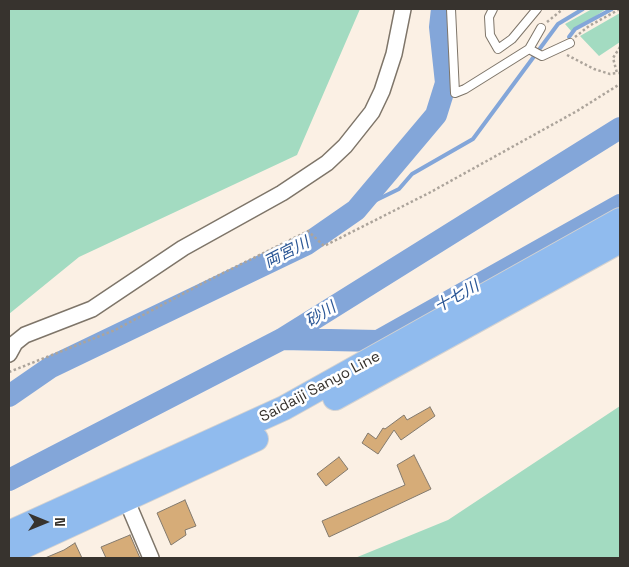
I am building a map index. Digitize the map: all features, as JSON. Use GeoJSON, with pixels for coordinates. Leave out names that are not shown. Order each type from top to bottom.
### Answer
{"type":"FeatureCollection","features":[{"type":"Feature","properties":{"kind":"main road","name":"Saidaiji Sanyo Line"},"geometry":{"type":"LineString","coordinates":[[9,553],[123,491],[284,408],[620,220]]}},
{"type":"Feature","properties":{"kind":"main road","name":"Saidaiji Sanyo Line"},"geometry":{"type":"LineString","coordinates":[[9,532],[123,491],[289,423],[620,241]]}},
{"type":"Feature","properties":{"kind":"street"},"geometry":{"type":"LineString","coordinates":[[9,354],[15,343],[25,335],[92,308],[183,248],[287,190],[327,163],[345,146],[372,112],[382,91],[394,54],[403,9]]}},
{"type":"Feature","properties":{"kind":"street"},"geometry":{"type":"LineString","coordinates":[[123,491],[151,558]]}},
{"type":"Feature","properties":{"kind":"lane"},"geometry":{"type":"LineString","coordinates":[[451,9],[455,93],[465,89],[529,49],[541,28]]}},
{"type":"Feature","properties":{"kind":"lane"},"geometry":{"type":"LineString","coordinates":[[493,9],[489,17],[490,36],[498,49],[512,39],[537,9]]}},
{"type":"Feature","properties":{"kind":"lane"},"geometry":{"type":"LineString","coordinates":[[529,49],[542,56],[570,43]]}},
{"type":"Feature","properties":{"kind":"path"},"geometry":{"type":"LineString","coordinates":[[541,28],[552,16],[564,9]]}},
{"type":"Feature","properties":{"kind":"path"},"geometry":{"type":"LineString","coordinates":[[570,43],[589,26],[620,9]]}},
{"type":"Feature","properties":{"kind":"path"},"geometry":{"type":"LineString","coordinates":[[557,49],[610,74],[618,73],[613,58],[620,47]]}},
{"type":"Feature","properties":{"kind":"path"},"geometry":{"type":"LineString","coordinates":[[9,372],[115,330],[207,281],[308,231],[324,246],[429,193],[578,112],[620,84]]}},
{"type":"Feature","properties":{"kind":"green space"},"geometry":{"type":"Polygon","coordinates":[[[9,9],[360,9],[297,155],[79,257],[9,314],[9,9]]]}},
{"type":"Feature","properties":{"kind":"green space"},"geometry":{"type":"Polygon","coordinates":[[[592,9],[606,9],[572,32],[565,24],[592,9]]]}},
{"type":"Feature","properties":{"kind":"green space"},"geometry":{"type":"Polygon","coordinates":[[[620,13],[620,42],[599,56],[580,36],[620,13]]]}},
{"type":"Feature","properties":{"kind":"green space"},"geometry":{"type":"Polygon","coordinates":[[[620,406],[620,558],[355,558],[448,520],[620,406]]]}},
{"type":"Feature","properties":{"kind":"building"},"geometry":{"type":"Polygon","coordinates":[[[430,407],[435,416],[401,440],[394,430],[378,454],[362,443],[368,433],[376,439],[383,428],[385,429],[404,415],[407,420],[430,407]]]}},
{"type":"Feature","properties":{"kind":"building"},"geometry":{"type":"Polygon","coordinates":[[[414,455],[431,489],[329,537],[322,521],[405,485],[397,465],[414,455]]]}},
{"type":"Feature","properties":{"kind":"building"},"geometry":{"type":"Polygon","coordinates":[[[339,457],[348,469],[326,486],[317,474],[339,457]]]}},
{"type":"Feature","properties":{"kind":"building"},"geometry":{"type":"Polygon","coordinates":[[[185,500],[196,526],[185,530],[186,535],[171,545],[157,513],[185,500]]]}},
{"type":"Feature","properties":{"kind":"building"},"geometry":{"type":"Polygon","coordinates":[[[130,535],[140,558],[106,558],[101,547],[130,535]]]}},
{"type":"Feature","properties":{"kind":"building"},"geometry":{"type":"Polygon","coordinates":[[[75,543],[82,558],[45,558],[64,550],[75,543]]]}},
{"type":"Feature","properties":{"kind":"waterway","name":"両宮川"},"geometry":{"type":"LineString","coordinates":[[9,396],[51,367],[307,244],[356,210],[436,115],[446,83],[440,27],[442,9]]}},
{"type":"Feature","properties":{"kind":"waterway"},"geometry":{"type":"LineString","coordinates":[[356,210],[399,189],[412,174],[473,139],[558,24],[583,9]]}},
{"type":"Feature","properties":{"kind":"waterway"},"geometry":{"type":"LineString","coordinates":[[569,37],[575,29],[612,9]]}},
{"type":"Feature","properties":{"kind":"waterway","name":"砂川"},"geometry":{"type":"LineString","coordinates":[[9,480],[282,339],[620,128]]}},
{"type":"Feature","properties":{"kind":"waterway","name":"十七川"},"geometry":{"type":"LineString","coordinates":[[282,339],[378,341],[620,205]]}}]}
